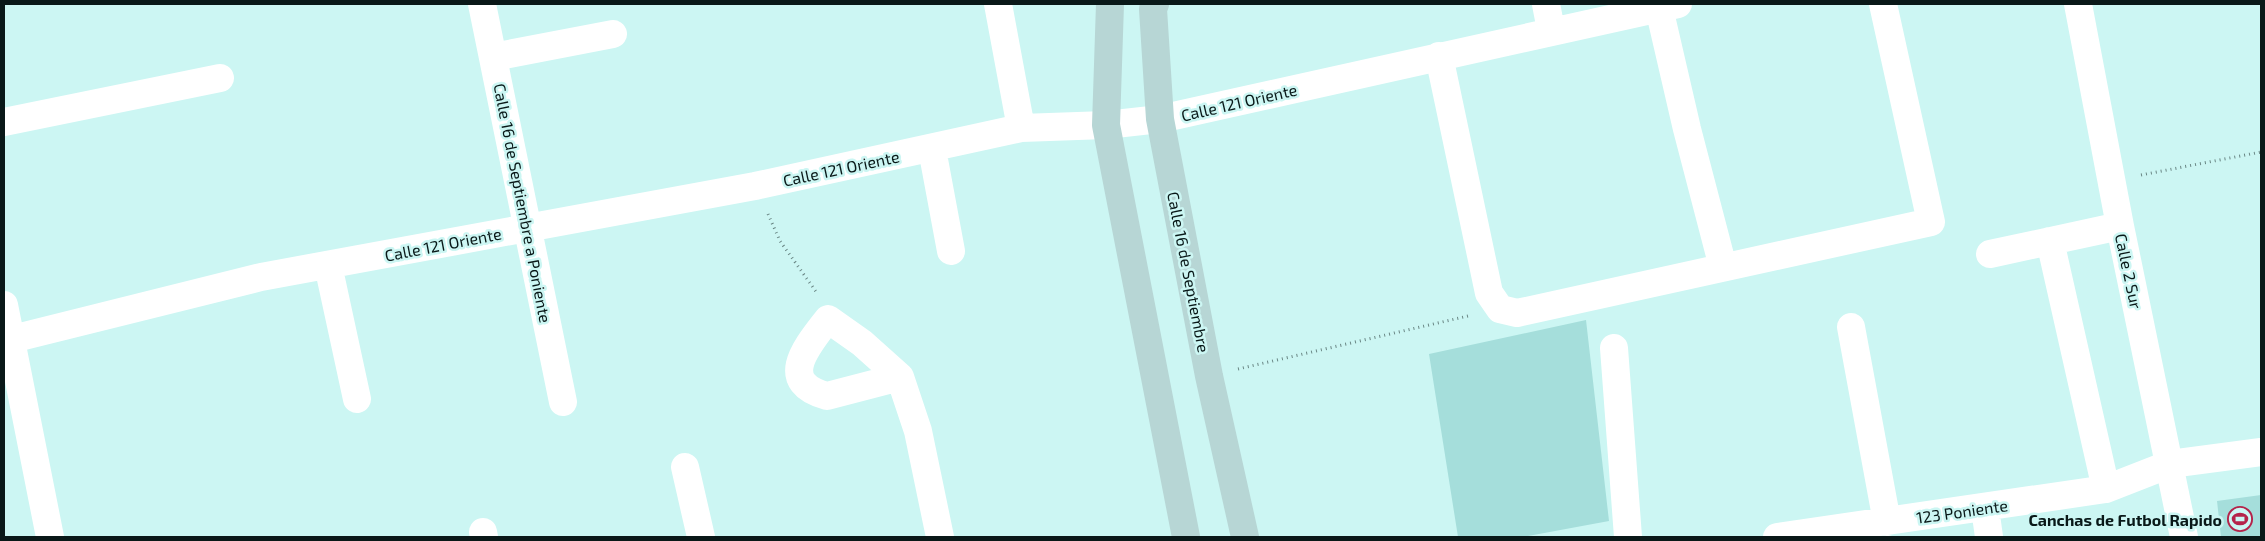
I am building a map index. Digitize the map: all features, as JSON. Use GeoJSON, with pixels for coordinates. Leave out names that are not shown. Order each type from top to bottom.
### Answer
{"type":"FeatureCollection","features":[{"type":"Feature","properties":{"kind":"main road"},"geometry":{"type":"LineString","coordinates":[[1110,4],[1106,125],[1186,537]]}},
{"type":"Feature","properties":{"kind":"main road","name":"Calle 16 de Septiembre"},"geometry":{"type":"LineString","coordinates":[[1155,4],[1153,9],[1160,119],[1209,376],[1245,537]]}},
{"type":"Feature","properties":{"kind":"street","name":"Calle 16 de Septiembre a Poniente"},"geometry":{"type":"LineString","coordinates":[[482,4],[529,227],[563,402]]}},
{"type":"Feature","properties":{"kind":"street"},"geometry":{"type":"LineString","coordinates":[[998,4],[1021,128]]}},
{"type":"Feature","properties":{"kind":"street"},"geometry":{"type":"LineString","coordinates":[[1546,4],[1551,30]]}},
{"type":"Feature","properties":{"kind":"street"},"geometry":{"type":"LineString","coordinates":[[1439,56],[1490,293],[1500,309],[1517,313],[1932,222],[1883,4]]}},
{"type":"Feature","properties":{"kind":"street","name":"Calle 2 Sur"},"geometry":{"type":"LineString","coordinates":[[2078,4],[2120,226],[2184,537]]}},
{"type":"Feature","properties":{"kind":"street"},"geometry":{"type":"LineString","coordinates":[[1668,6],[1687,129],[1723,267]]}},
{"type":"Feature","properties":{"kind":"street","name":"Calle 121 Oriente"},"geometry":{"type":"LineString","coordinates":[[7,341],[261,277],[755,186],[932,149],[1021,128],[1106,125],[1160,119],[1551,30],[1668,6]]}},
{"type":"Feature","properties":{"kind":"street"},"geometry":{"type":"LineString","coordinates":[[493,57],[613,34]]}},
{"type":"Feature","properties":{"kind":"street"},"geometry":{"type":"LineString","coordinates":[[4,122],[220,78]]}},
{"type":"Feature","properties":{"kind":"street"},"geometry":{"type":"LineString","coordinates":[[932,149],[951,250]]}},
{"type":"Feature","properties":{"kind":"street"},"geometry":{"type":"LineString","coordinates":[[1990,254],[2120,226]]}},
{"type":"Feature","properties":{"kind":"street"},"geometry":{"type":"LineString","coordinates":[[2050,242],[2106,490]]}},
{"type":"Feature","properties":{"kind":"street"},"geometry":{"type":"LineString","coordinates":[[328,265],[357,399]]}},
{"type":"Feature","properties":{"kind":"street"},"geometry":{"type":"LineString","coordinates":[[4,304],[7,341],[50,537]]}},
{"type":"Feature","properties":{"kind":"street"},"geometry":{"type":"LineString","coordinates":[[900,377],[827,396],[815,393],[805,385],[798,372],[802,353],[828,319],[862,342],[900,377],[918,431],[940,537]]}},
{"type":"Feature","properties":{"kind":"street"},"geometry":{"type":"LineString","coordinates":[[1851,327],[1887,522]]}},
{"type":"Feature","properties":{"kind":"street"},"geometry":{"type":"LineString","coordinates":[[1614,348],[1628,537]]}},
{"type":"Feature","properties":{"kind":"street","name":"123 Poniente"},"geometry":{"type":"LineString","coordinates":[[1777,537],[2106,490],[2170,464],[2261,452]]}},
{"type":"Feature","properties":{"kind":"street"},"geometry":{"type":"LineString","coordinates":[[685,467],[701,537]]}},
{"type":"Feature","properties":{"kind":"street"},"geometry":{"type":"LineString","coordinates":[[1984,508],[1989,537]]}},
{"type":"Feature","properties":{"kind":"path"},"geometry":{"type":"LineString","coordinates":[[2111,180],[2261,152]]}},
{"type":"Feature","properties":{"kind":"path"},"geometry":{"type":"LineString","coordinates":[[755,186],[780,241],[792,260],[816,290],[828,319]]}},
{"type":"Feature","properties":{"kind":"path"},"geometry":{"type":"LineString","coordinates":[[1209,376],[1500,309]]}},
{"type":"Feature","properties":{"kind":"shaded area"},"geometry":{"type":"Polygon","coordinates":[[[1586,320],[1609,521],[1522,537],[1458,537],[1429,354],[1586,320]]]}},
{"type":"Feature","properties":{"kind":"shaded area","name":"Canchas de Futbol Rapido"},"geometry":{"type":"Polygon","coordinates":[[[2261,495],[2261,537],[2221,537],[2217,501],[2261,495]]]}},
{"type":"Feature","properties":{"kind":"place","name":"Canchas de Futbol Rapido"},"geometry":{"type":"Point","coordinates":[2240,519]}}]}
